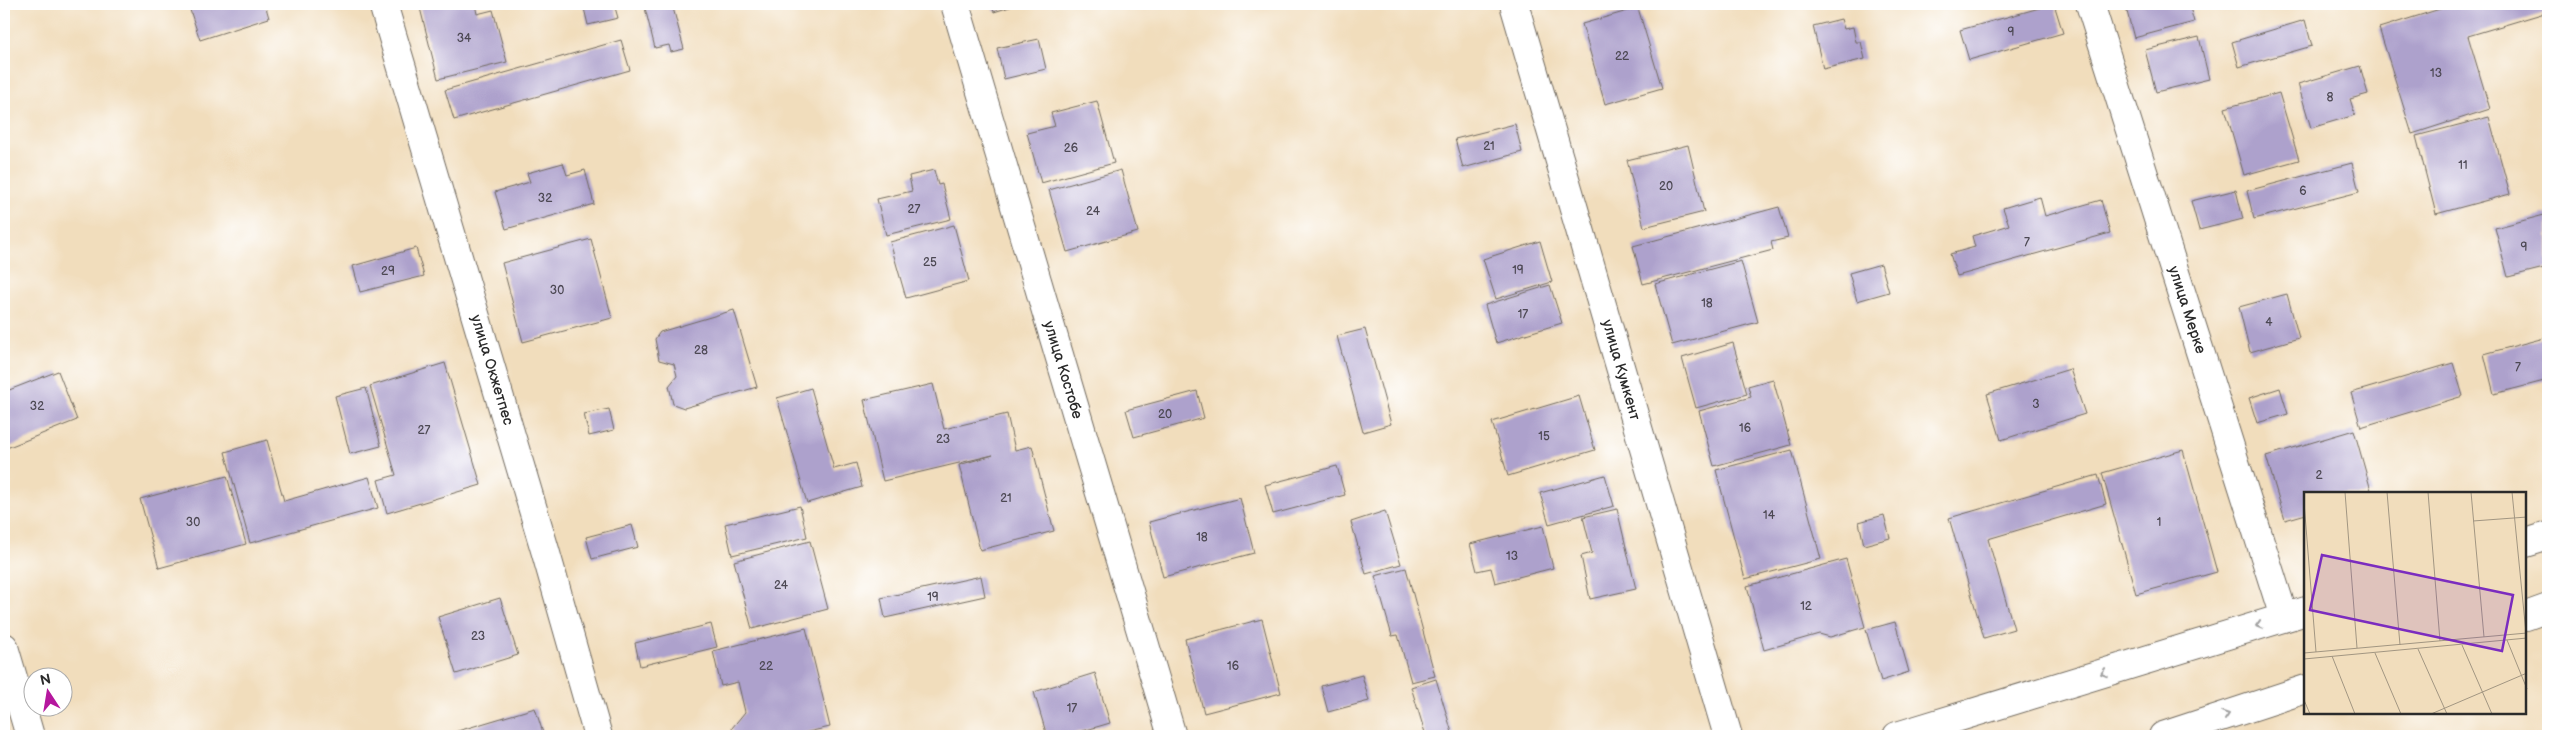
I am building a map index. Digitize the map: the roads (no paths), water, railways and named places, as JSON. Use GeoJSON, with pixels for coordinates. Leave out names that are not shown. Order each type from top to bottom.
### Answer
{"type":"FeatureCollection","features":[{"type":"Feature","properties":{"kind":"street","name":"улица Окжетпес"},"geometry":{"type":"LineString","coordinates":[[383,4],[545,550],[598,736]]}},
{"type":"Feature","properties":{"kind":"street","name":"улица Костобе"},"geometry":{"type":"LineString","coordinates":[[955,4],[1172,736]]}},
{"type":"Feature","properties":{"kind":"street","name":"улица Кумкент"},"geometry":{"type":"LineString","coordinates":[[1514,4],[1728,736]]}},
{"type":"Feature","properties":{"kind":"street","name":"улица Мерке"},"geometry":{"type":"LineString","coordinates":[[2090,4],[2295,614]]}},
{"type":"Feature","properties":{"kind":"street"},"geometry":{"type":"LineString","coordinates":[[2527,543],[2548,536]]}},
{"type":"Feature","properties":{"kind":"street"},"geometry":{"type":"LineString","coordinates":[[2527,616],[2548,608]]}},
{"type":"Feature","properties":{"kind":"street"},"geometry":{"type":"LineString","coordinates":[[1897,736],[2295,614]]}},
{"type":"Feature","properties":{"kind":"street"},"geometry":{"type":"LineString","coordinates":[[4,647],[30,736]]}},
{"type":"Feature","properties":{"kind":"street"},"geometry":{"type":"LineString","coordinates":[[2163,736],[2304,690]]}}]}
